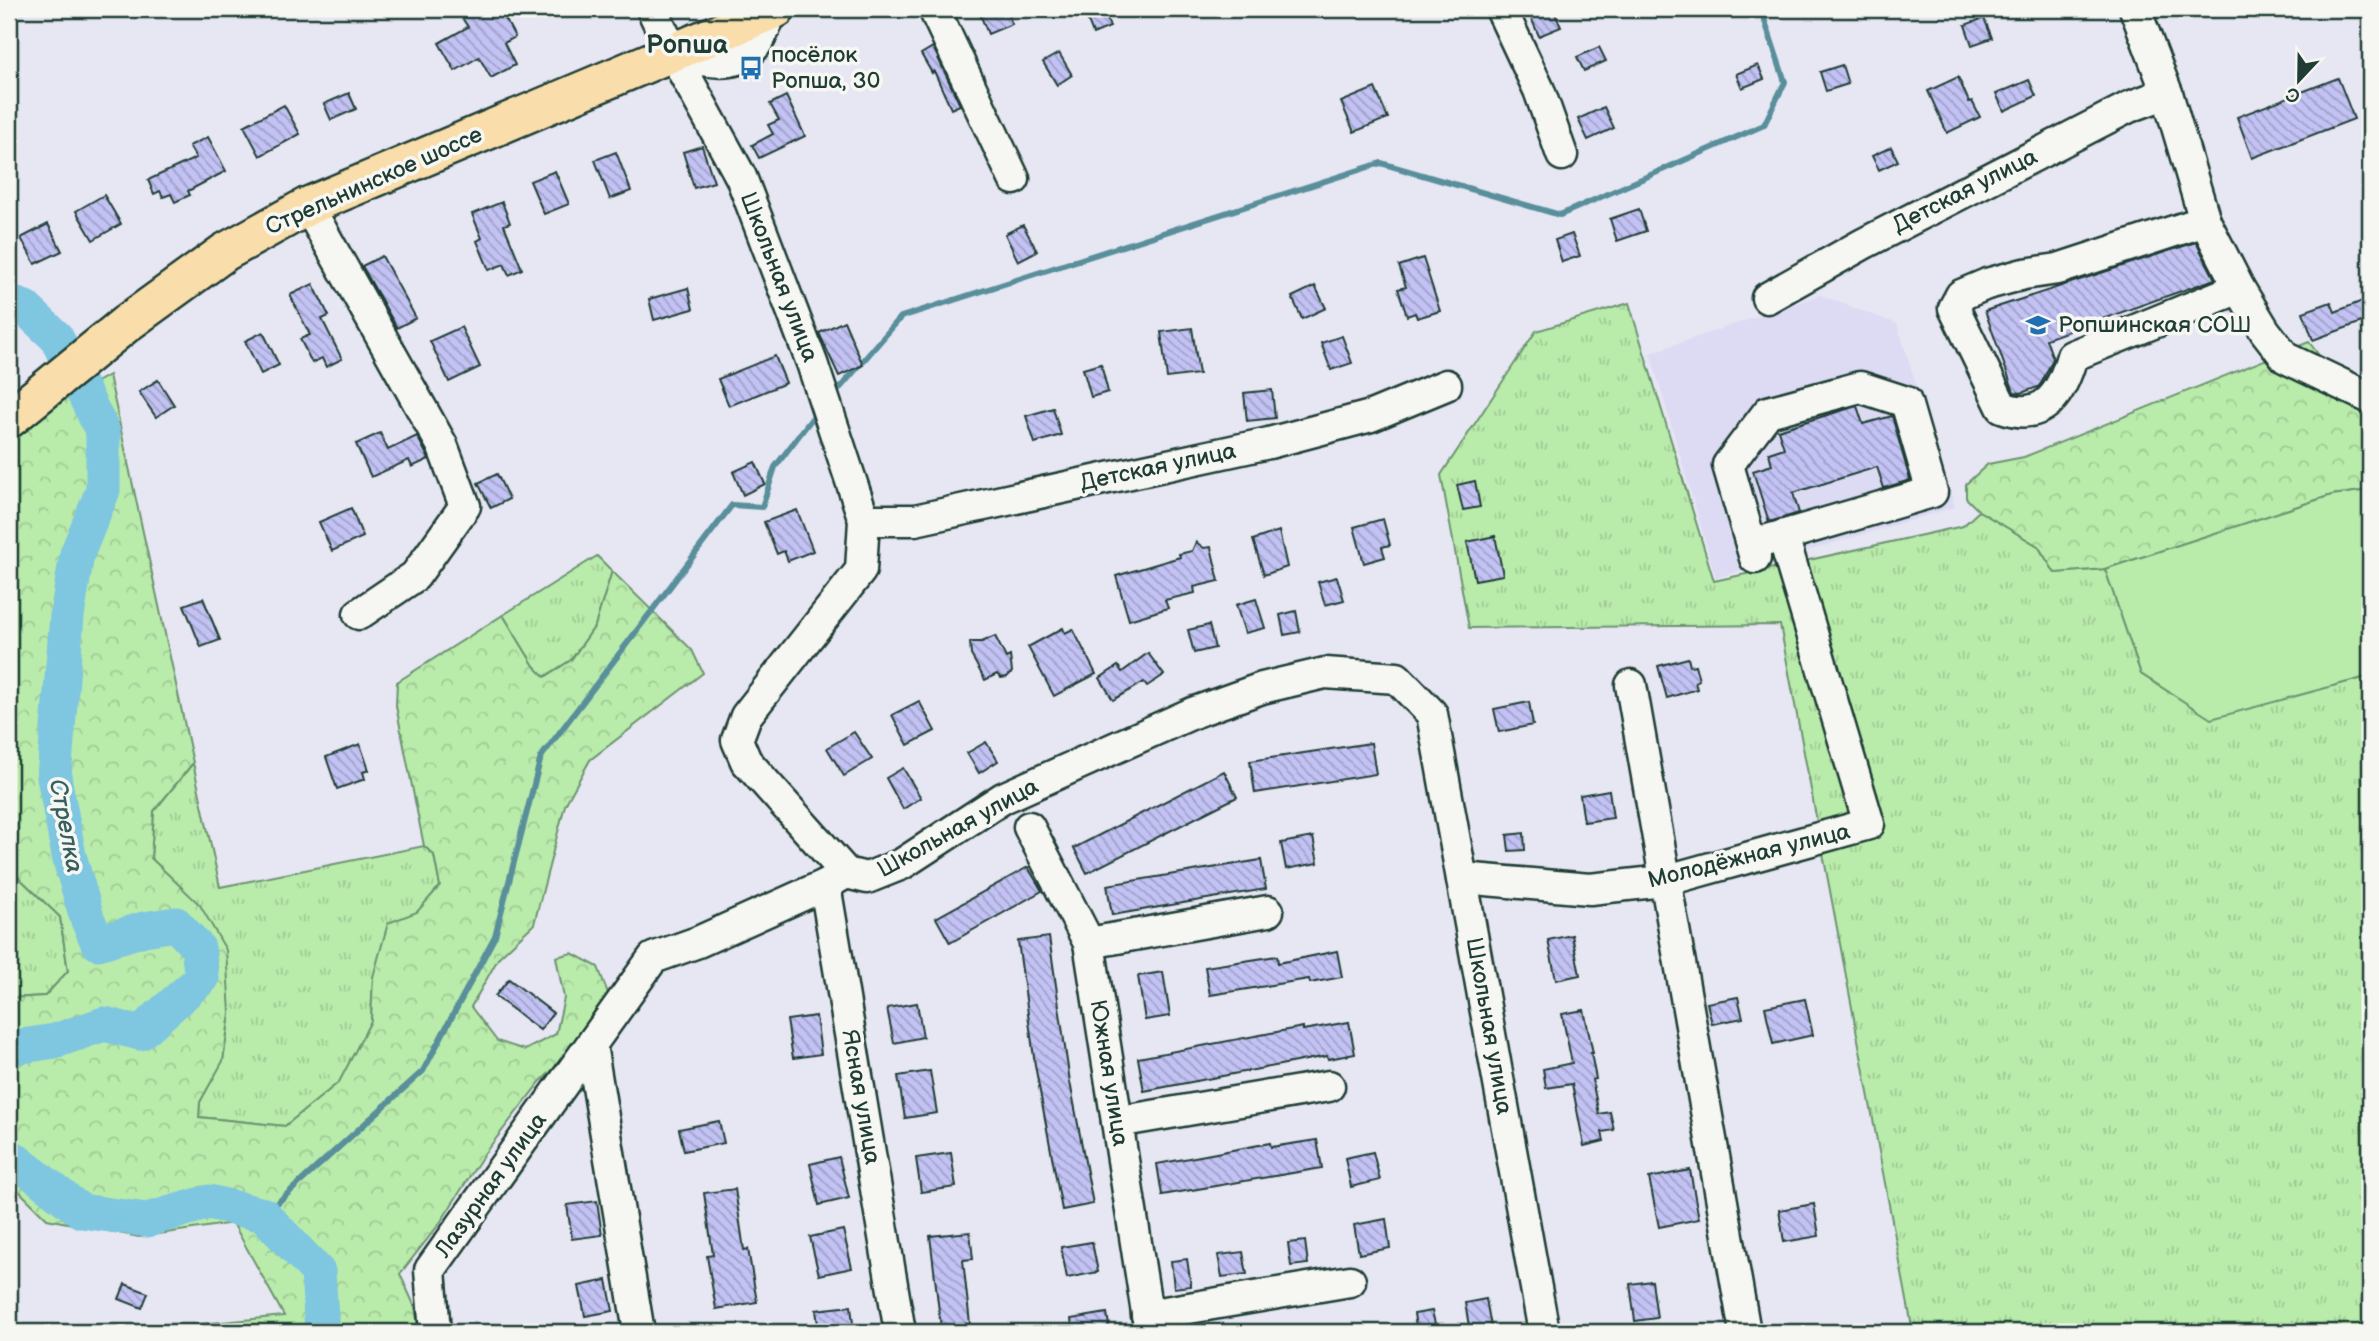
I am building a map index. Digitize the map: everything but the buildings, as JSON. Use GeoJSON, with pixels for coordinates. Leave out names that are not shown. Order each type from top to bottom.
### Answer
{"type":"FeatureCollection","features":[{"type":"Feature","properties":{"kind":"main road","name":"Стрельнинское шоссе"},"geometry":{"type":"LineString","coordinates":[[16,413],[127,323],[225,252],[308,206],[774,10]]}},
{"type":"Feature","properties":{"kind":"street","name":"Школьная улица"},"geometry":{"type":"LineString","coordinates":[[652,9],[741,177],[812,363],[864,520],[862,570],[746,716],[737,740],[746,761],[835,879],[867,878],[902,864],[1003,798],[1195,712],[1262,688],[1325,673],[1397,678],[1432,714],[1544,1332]]}},
{"type":"Feature","properties":{"kind":"street"},"geometry":{"type":"LineString","coordinates":[[934,9],[1014,179]]}},
{"type":"Feature","properties":{"kind":"street"},"geometry":{"type":"LineString","coordinates":[[1501,9],[1539,90],[1562,155]]}},
{"type":"Feature","properties":{"kind":"street"},"geometry":{"type":"LineString","coordinates":[[2135,9],[2167,93],[2205,221],[2239,288],[2265,331],[2286,358],[2370,398]]}},
{"type":"Feature","properties":{"kind":"street","name":"Детская улица"},"geometry":{"type":"LineString","coordinates":[[1767,298],[1863,244],[2129,107],[2167,93]]}},
{"type":"Feature","properties":{"kind":"street"},"geometry":{"type":"LineString","coordinates":[[308,206],[442,445],[465,506],[415,576],[359,614]]}},
{"type":"Feature","properties":{"kind":"street"},"geometry":{"type":"LineString","coordinates":[[2205,221],[2058,269],[2024,274],[1987,284],[1962,295],[1954,309],[2002,407],[2017,412],[2034,409],[2051,401],[2061,390],[2072,356],[2239,288]]}},
{"type":"Feature","properties":{"kind":"street","name":"Детская улица"},"geometry":{"type":"LineString","coordinates":[[864,520],[915,520],[1269,443],[1371,416],[1446,385]]}},
{"type":"Feature","properties":{"kind":"street"},"geometry":{"type":"LineString","coordinates":[[1860,387],[1906,402],[1932,492],[1783,536],[1753,551],[1728,465],[1768,412],[1860,387]]}},
{"type":"Feature","properties":{"kind":"street","name":"Молодёжная улица"},"geometry":{"type":"LineString","coordinates":[[1462,878],[1590,889],[1664,881],[1869,824],[1783,536]]}},
{"type":"Feature","properties":{"kind":"street"},"geometry":{"type":"LineString","coordinates":[[1631,685],[1745,1332]]}},
{"type":"Feature","properties":{"kind":"street","name":"Южная улица"},"geometry":{"type":"LineString","coordinates":[[1029,827],[1089,943],[1148,1324]]}},
{"type":"Feature","properties":{"kind":"street","name":"Лазурная улица"},"geometry":{"type":"LineString","coordinates":[[435,1332],[430,1270],[653,958],[698,942],[835,879]]}},
{"type":"Feature","properties":{"kind":"street","name":"Ясная улица"},"geometry":{"type":"LineString","coordinates":[[835,879],[900,1332]]}},
{"type":"Feature","properties":{"kind":"street"},"geometry":{"type":"LineString","coordinates":[[1089,943],[1268,911]]}},
{"type":"Feature","properties":{"kind":"street"},"geometry":{"type":"LineString","coordinates":[[590,1047],[639,1332]]}},
{"type":"Feature","properties":{"kind":"street"},"geometry":{"type":"LineString","coordinates":[[1117,1122],[1329,1086]]}},
{"type":"Feature","properties":{"kind":"street"},"geometry":{"type":"LineString","coordinates":[[1148,1324],[1350,1281]]}},
{"type":"Feature","properties":{"kind":"shaded area"},"geometry":{"type":"Polygon","coordinates":[[[1820,295],[1897,324],[1955,507],[1716,578],[1650,353],[1820,295]]]}},
{"type":"Feature","properties":{"kind":"green space"},"geometry":{"type":"Polygon","coordinates":[[[1629,303],[1714,581],[1963,526],[1979,511],[2038,546],[2055,573],[2105,569],[2141,674],[2211,718],[2370,676],[2370,1332],[1913,1332],[1780,625],[1469,628],[1441,475],[1536,331],[1629,303]]]}},
{"type":"Feature","properties":{"kind":"green space"},"geometry":{"type":"Polygon","coordinates":[[[2309,342],[2370,424],[2370,490],[2332,495],[2105,569],[2055,573],[2038,546],[1979,511],[1966,498],[1966,484],[1988,464],[2024,457],[2309,342]]]}},
{"type":"Feature","properties":{"kind":"green space"},"geometry":{"type":"Polygon","coordinates":[[[109,375],[193,763],[154,811],[151,858],[200,905],[226,950],[230,1013],[223,1061],[200,1102],[199,1117],[285,1126],[339,1082],[371,1021],[373,977],[388,923],[417,912],[440,886],[434,855],[424,846],[396,706],[397,682],[503,615],[534,666],[545,677],[571,660],[595,626],[612,571],[692,650],[703,673],[590,760],[565,805],[534,924],[499,957],[471,1007],[497,1041],[525,1050],[556,1034],[564,998],[556,957],[572,953],[598,967],[609,996],[594,1012],[566,1057],[540,1082],[484,1154],[440,1223],[400,1274],[415,1307],[419,1332],[117,1332],[284,1316],[233,1223],[139,1237],[47,1219],[9,1181],[9,998],[45,996],[68,971],[60,917],[9,868],[9,441],[41,413],[109,375]]]}},
{"type":"Feature","properties":{"kind":"green space"},"geometry":{"type":"Polygon","coordinates":[[[2370,490],[2370,676],[2211,719],[2141,674],[2105,569],[2332,495],[2370,490]]]}},
{"type":"Feature","properties":{"kind":"green space"},"geometry":{"type":"Polygon","coordinates":[[[597,556],[612,571],[595,626],[571,660],[544,677],[534,666],[503,615],[597,556]]]}},
{"type":"Feature","properties":{"kind":"green space"},"geometry":{"type":"Polygon","coordinates":[[[193,763],[220,887],[424,846],[434,855],[440,886],[417,912],[373,977],[371,1021],[340,1082],[285,1126],[199,1117],[200,1102],[223,1060],[230,1013],[151,858],[154,811],[193,763]]]}},
{"type":"Feature","properties":{"kind":"green space"},"geometry":{"type":"Polygon","coordinates":[[[9,868],[60,917],[68,971],[45,996],[9,998],[9,868]]]}},
{"type":"Feature","properties":{"kind":"waterway"},"geometry":{"type":"LineString","coordinates":[[833,396],[901,317],[1381,163],[1560,215],[1764,125],[1785,82],[1761,9]]}},
{"type":"Feature","properties":{"kind":"waterway","name":"Стрелка"},"geometry":{"type":"LineString","coordinates":[[9,302],[25,308],[56,337],[103,432],[103,490],[77,554],[67,616],[54,777],[69,856],[87,918],[98,943],[144,929],[176,924],[198,948],[202,978],[140,1033],[104,1024],[55,1041],[9,1048]]}},
{"type":"Feature","properties":{"kind":"waterway"},"geometry":{"type":"LineString","coordinates":[[264,1215],[423,1071],[495,936],[541,757],[732,505],[762,507],[775,467],[819,409]]}},
{"type":"Feature","properties":{"kind":"waterway","name":"Стрелка"},"geometry":{"type":"LineString","coordinates":[[9,1155],[81,1211],[147,1220],[209,1202],[264,1215],[318,1272],[322,1332]]}},
{"type":"Feature","properties":{"kind":"place","name":"посёлок Ропша, 30"},"geometry":{"type":"Point","coordinates":[751,68]}},
{"type":"Feature","properties":{"kind":"place","name":"Ропшинская СОШ"},"geometry":{"type":"Point","coordinates":[2038,325]}},
{"type":"Feature","properties":{"kind":"district","name":"Ропша"},"geometry":{"type":"Point","coordinates":[687,45]}}]}
